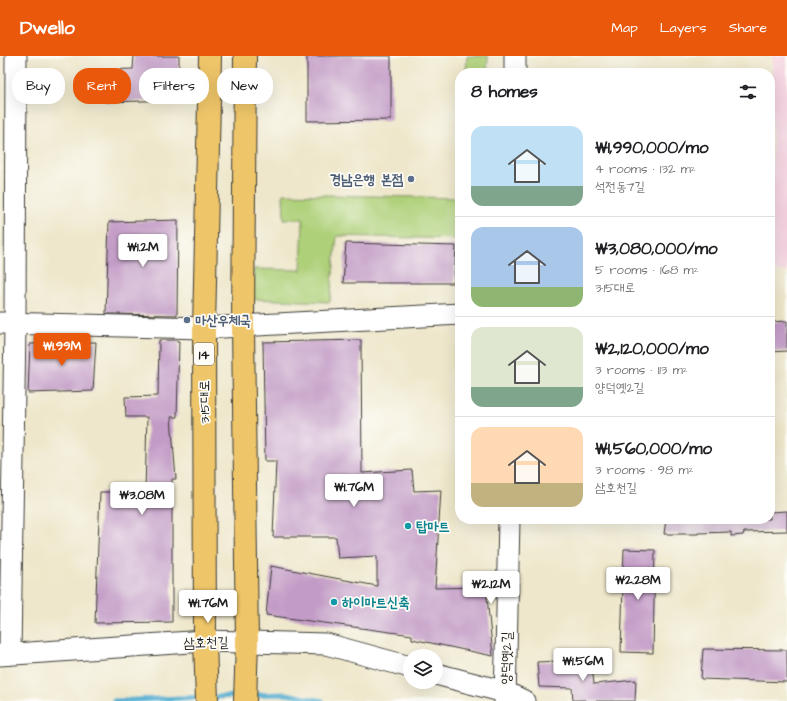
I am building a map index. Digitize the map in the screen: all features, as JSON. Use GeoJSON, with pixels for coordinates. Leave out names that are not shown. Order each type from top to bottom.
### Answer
{"type":"FeatureCollection","features":[{"type":"Feature","properties":{"kind":"main road","name":"3·15대로"},"geometry":{"type":"LineString","coordinates":[[205,646],[204,328],[210,56]]}},
{"type":"Feature","properties":{"kind":"main road"},"geometry":{"type":"LineString","coordinates":[[244,701],[246,646],[244,326],[245,56]]}},
{"type":"Feature","properties":{"kind":"main road","name":"14"},"geometry":{"type":"LineString","coordinates":[[205,646],[207,701]]}},
{"type":"Feature","properties":{"kind":"street"},"geometry":{"type":"LineString","coordinates":[[5,654],[8,323],[16,56]]}},
{"type":"Feature","properties":{"kind":"street"},"geometry":{"type":"LineString","coordinates":[[515,56],[515,68]]}},
{"type":"Feature","properties":{"kind":"street"},"geometry":{"type":"LineString","coordinates":[[8,323],[204,328],[455,314]]}},
{"type":"Feature","properties":{"kind":"street","name":"양덕옛2길"},"geometry":{"type":"LineString","coordinates":[[505,697],[509,524]]}},
{"type":"Feature","properties":{"kind":"street","name":"삼호천길"},"geometry":{"type":"LineString","coordinates":[[5,654],[205,646],[326,644],[403,664]]}},
{"type":"Feature","properties":{"kind":"street"},"geometry":{"type":"LineString","coordinates":[[443,676],[505,697],[524,701]]}},
{"type":"Feature","properties":{"kind":"shaded area"},"geometry":{"type":"Polygon","coordinates":[[[772,56],[787,56],[787,272],[775,271],[775,68],[772,68],[772,56]]]}},
{"type":"Feature","properties":{"kind":"green space"},"geometry":{"type":"Polygon","coordinates":[[[467,56],[488,56],[487,68],[466,68],[467,56]]]}},
{"type":"Feature","properties":{"kind":"green space"},"geometry":{"type":"Polygon","coordinates":[[[283,194],[455,198],[455,239],[337,236],[330,302],[251,299],[254,269],[301,270],[303,219],[284,219],[283,194]]]}},
{"type":"Feature","properties":{"kind":"building"},"geometry":{"type":"Polygon","coordinates":[[[134,56],[179,56],[179,68],[139,68],[139,101],[131,101],[131,69],[133,69],[134,56]]]}},
{"type":"Feature","properties":{"kind":"building"},"geometry":{"type":"Polygon","coordinates":[[[307,56],[391,56],[391,120],[307,121],[307,56]]]}},
{"type":"Feature","properties":{"kind":"building","name":"마산우체국"},"geometry":{"type":"Polygon","coordinates":[[[178,220],[177,315],[106,314],[109,222],[178,220]]]}},
{"type":"Feature","properties":{"kind":"building"},"geometry":{"type":"Polygon","coordinates":[[[346,243],[455,246],[454,283],[343,283],[346,243]]]}},
{"type":"Feature","properties":{"kind":"building"},"geometry":{"type":"Polygon","coordinates":[[[787,321],[787,351],[775,352],[775,322],[787,321]]]}},
{"type":"Feature","properties":{"kind":"building"},"geometry":{"type":"Polygon","coordinates":[[[159,340],[179,341],[177,417],[171,417],[176,479],[172,479],[172,622],[95,623],[100,492],[145,492],[147,417],[126,417],[125,397],[158,396],[159,340]]]}},
{"type":"Feature","properties":{"kind":"building"},"geometry":{"type":"Polygon","coordinates":[[[361,340],[362,473],[412,470],[414,491],[441,490],[435,588],[486,587],[493,656],[412,639],[412,635],[266,615],[271,566],[377,586],[377,556],[338,558],[336,537],[273,537],[276,461],[265,461],[263,342],[361,340]]]}},
{"type":"Feature","properties":{"kind":"building"},"geometry":{"type":"Polygon","coordinates":[[[96,342],[93,391],[28,393],[30,344],[96,342]]]}},
{"type":"Feature","properties":{"kind":"building"},"geometry":{"type":"Polygon","coordinates":[[[787,511],[787,531],[744,532],[743,535],[731,536],[731,532],[664,534],[665,524],[775,524],[775,512],[787,511]]]}},
{"type":"Feature","properties":{"kind":"building"},"geometry":{"type":"Polygon","coordinates":[[[624,549],[655,550],[653,653],[621,652],[624,549]]]}},
{"type":"Feature","properties":{"kind":"building"},"geometry":{"type":"Polygon","coordinates":[[[703,649],[787,650],[787,682],[701,679],[703,649]]]}},
{"type":"Feature","properties":{"kind":"building"},"geometry":{"type":"Polygon","coordinates":[[[578,660],[579,668],[592,667],[594,684],[636,680],[635,701],[573,700],[572,688],[539,687],[537,662],[578,660]]]}},
{"type":"Feature","properties":{"kind":"waterway"},"geometry":{"type":"LineString","coordinates":[[251,695],[286,694],[322,701]]}},
{"type":"Feature","properties":{"kind":"waterway"},"geometry":{"type":"LineString","coordinates":[[213,697],[241,696]]}},
{"type":"Feature","properties":{"kind":"waterway"},"geometry":{"type":"LineString","coordinates":[[114,701],[203,697]]}},
{"type":"Feature","properties":{"kind":"place","name":"경남은행 본점"},"geometry":{"type":"Point","coordinates":[411,179]}},
{"type":"Feature","properties":{"kind":"place","name":"마산우체국"},"geometry":{"type":"Point","coordinates":[187,320]}},
{"type":"Feature","properties":{"kind":"place","name":"탑마트"},"geometry":{"type":"Point","coordinates":[408,526]}},
{"type":"Feature","properties":{"kind":"place","name":"하이마트신축"},"geometry":{"type":"Point","coordinates":[334,602]}}]}
